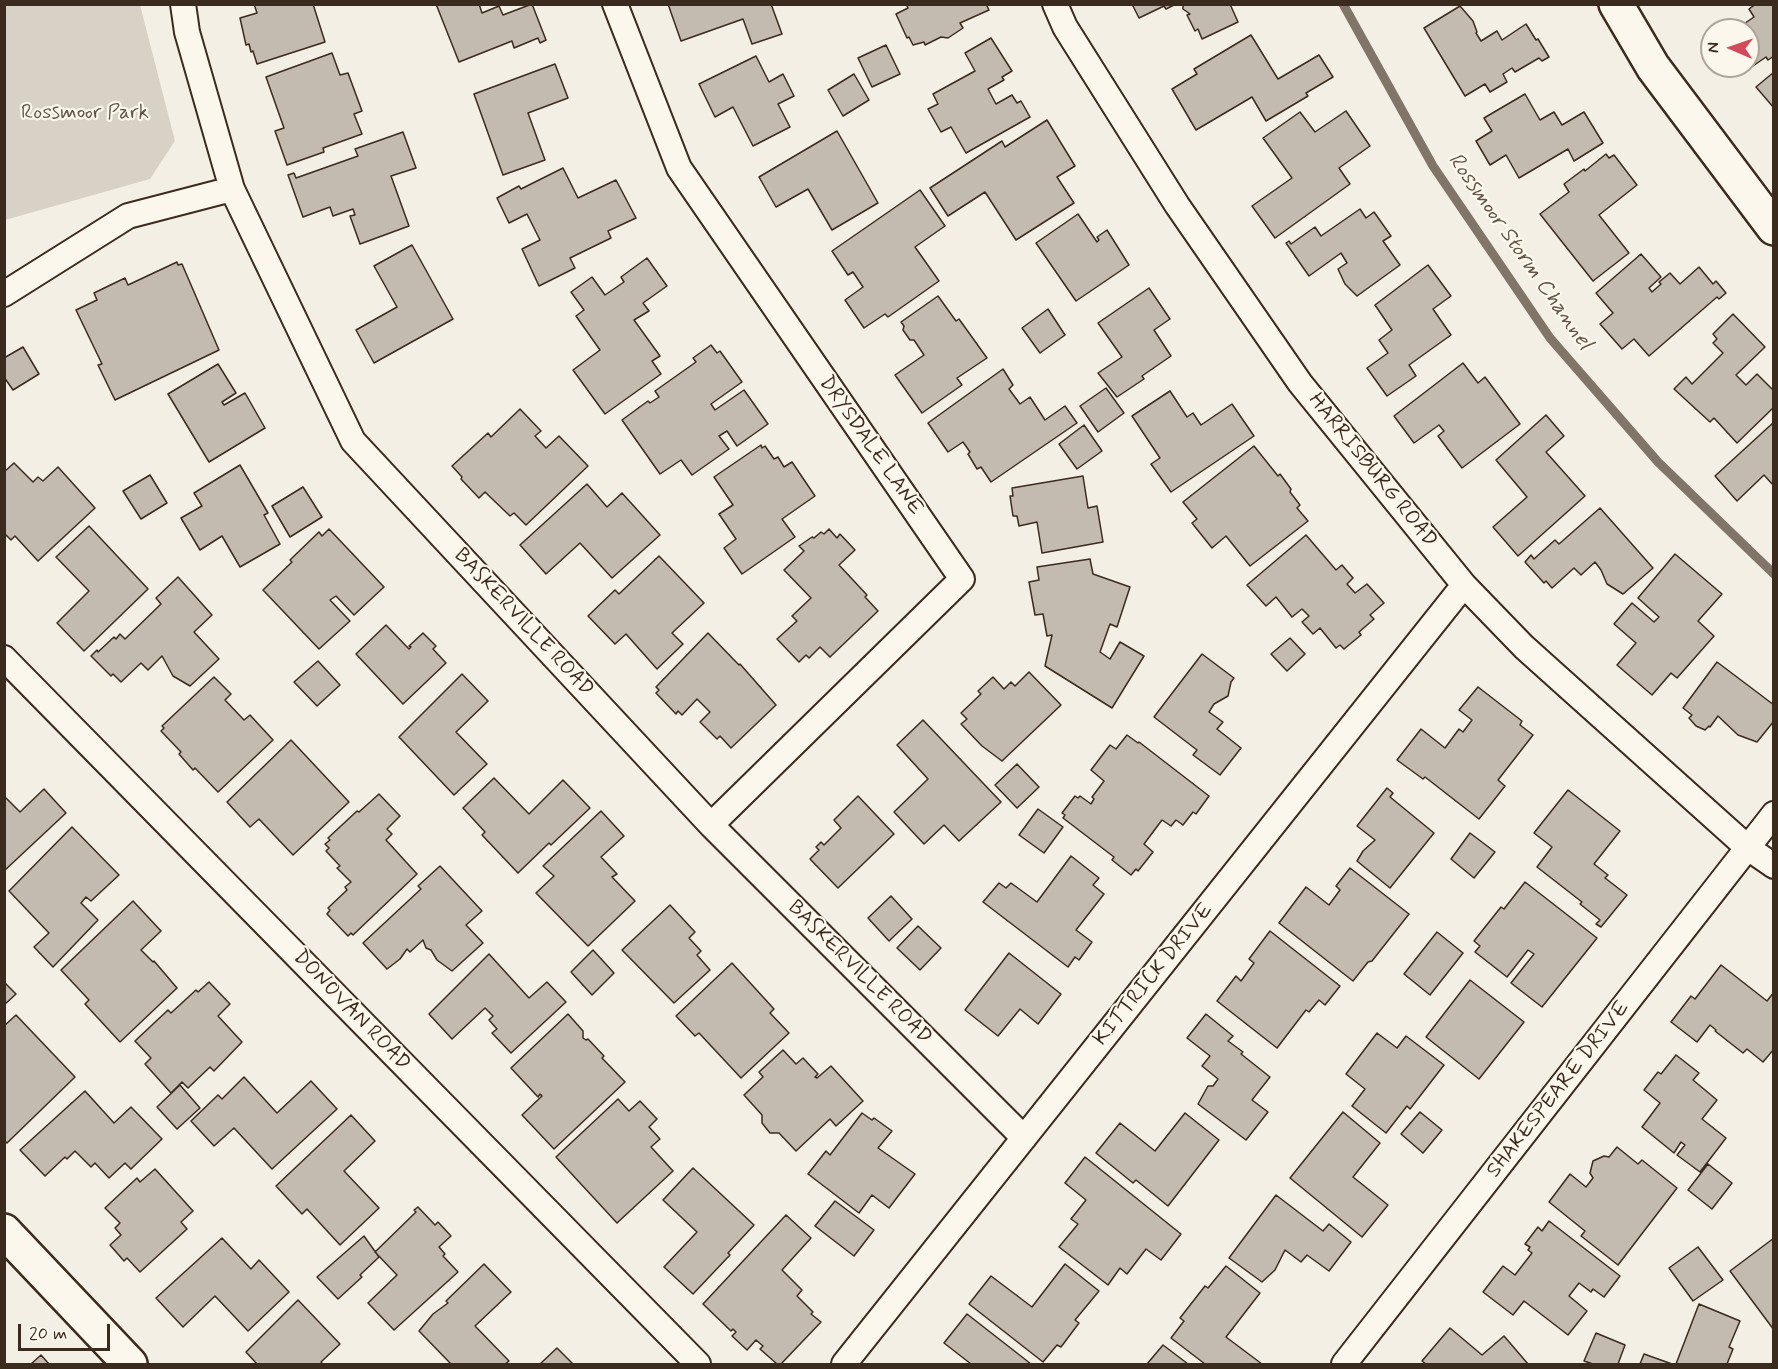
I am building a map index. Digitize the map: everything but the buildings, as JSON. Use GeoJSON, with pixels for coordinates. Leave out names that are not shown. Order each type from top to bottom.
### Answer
{"type":"FeatureCollection","features":[{"type":"Feature","properties":{"kind":"street","name":"BASKERVILLE ROAD"},"geometry":{"type":"LineString","coordinates":[[183,4],[187,32],[232,189],[353,441],[711,825],[1024,1138]]}},
{"type":"Feature","properties":{"kind":"street","name":"DRYSDALE LANE"},"geometry":{"type":"LineString","coordinates":[[615,4],[679,168],[962,579],[711,825]]}},
{"type":"Feature","properties":{"kind":"street","name":"HARRISBURG ROAD"},"geometry":{"type":"LineString","coordinates":[[1055,4],[1065,27],[1177,205],[1294,373],[1464,585],[1524,647],[1748,848],[1773,866]]}},
{"type":"Feature","properties":{"kind":"street"},"geometry":{"type":"LineString","coordinates":[[1616,4],[1653,67],[1773,228]]}},
{"type":"Feature","properties":{"kind":"street"},"geometry":{"type":"LineString","coordinates":[[4,294],[128,216],[232,189]]}},
{"type":"Feature","properties":{"kind":"street","name":"KITTRICK DRIVE"},"geometry":{"type":"LineString","coordinates":[[844,1365],[1464,585]]}},
{"type":"Feature","properties":{"kind":"street","name":"DONOVAN ROAD"},"geometry":{"type":"LineString","coordinates":[[4,658],[698,1365]]}},
{"type":"Feature","properties":{"kind":"street","name":"SHAKESPEARE DRIVE"},"geometry":{"type":"LineString","coordinates":[[1344,1365],[1773,814]]}},
{"type":"Feature","properties":{"kind":"street"},"geometry":{"type":"LineString","coordinates":[[4,1231],[130,1365]]}},
{"type":"Feature","properties":{"kind":"green space","name":"Rossmoor Park"},"geometry":{"type":"Polygon","coordinates":[[[5,4],[140,5],[175,141],[150,179],[5,220],[5,4]]]}},
{"type":"Feature","properties":{"kind":"waterway","name":"Rossmoor Storm Channel"},"geometry":{"type":"LineString","coordinates":[[1343,4],[1433,166],[1550,338],[1658,462],[1774,574]]}}]}
